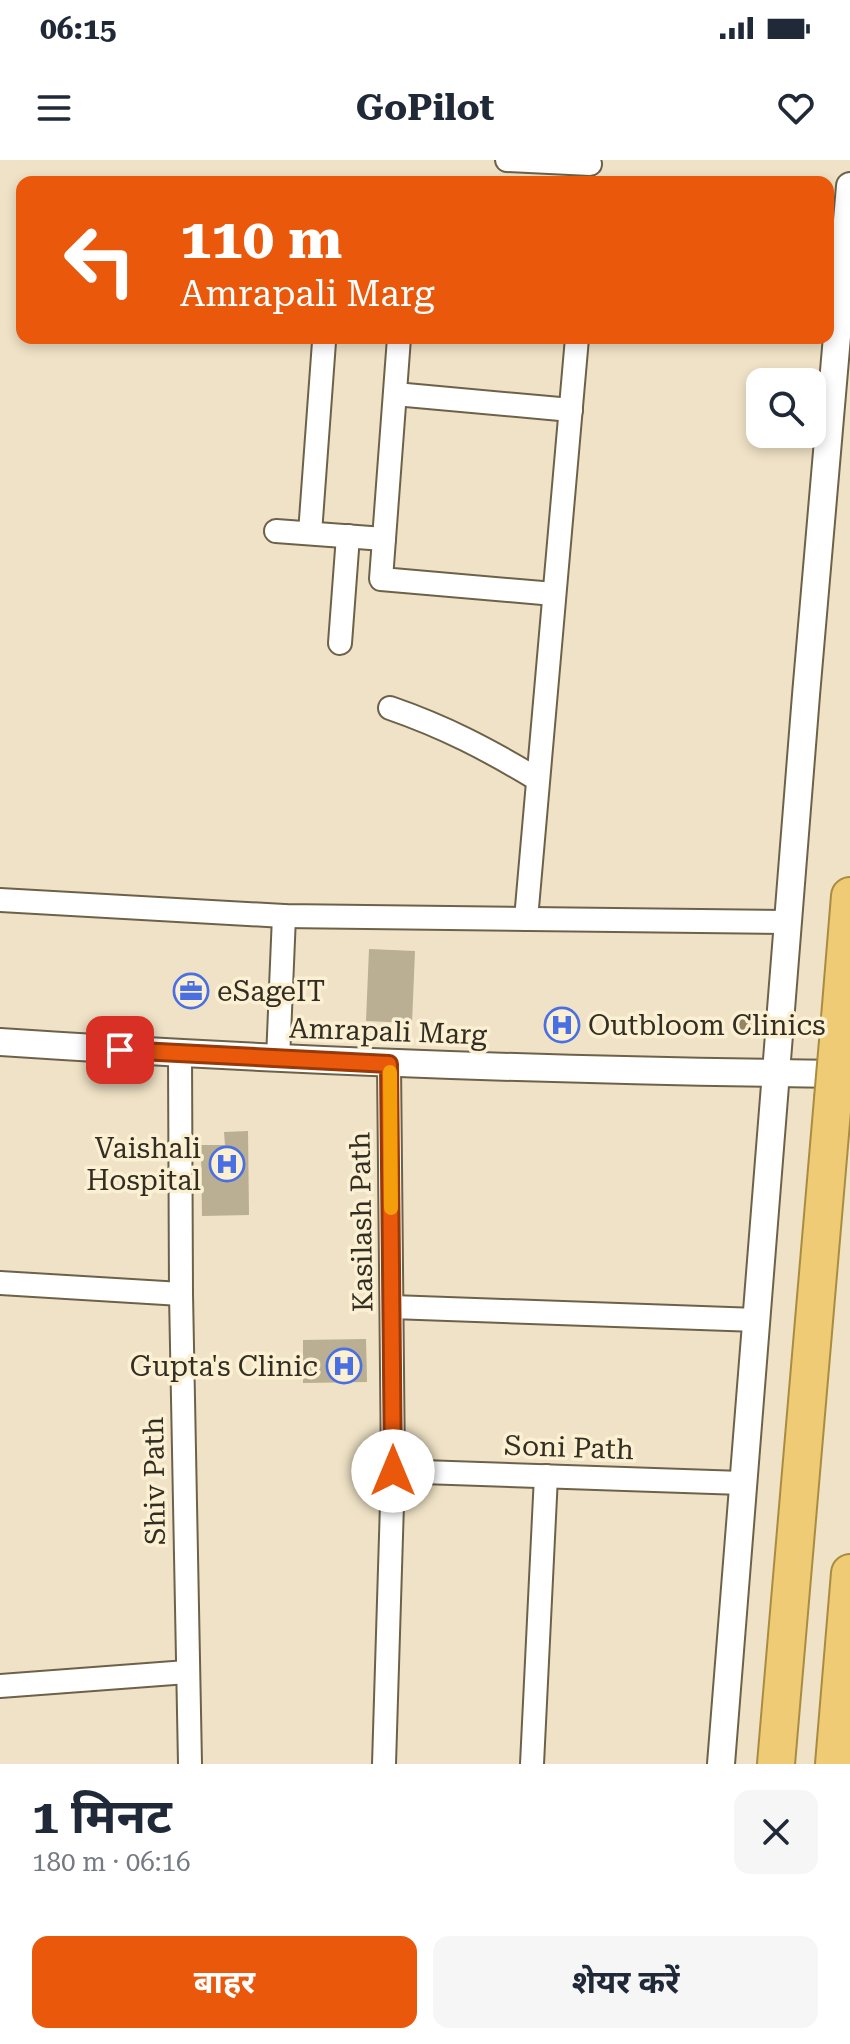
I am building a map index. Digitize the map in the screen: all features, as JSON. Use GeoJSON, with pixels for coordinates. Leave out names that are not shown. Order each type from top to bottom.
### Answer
{"type":"FeatureCollection","features":[{"type":"Feature","properties":{"kind":"highway"},"geometry":{"type":"LineString","coordinates":[[776,1764],[841,1086],[840,1018],[850,896]]}},
{"type":"Feature","properties":{"kind":"highway"},"geometry":{"type":"LineString","coordinates":[[834,1764],[850,1573]]}},
{"type":"Feature","properties":{"kind":"street"},"geometry":{"type":"LineString","coordinates":[[507,160],[590,169]]}},
{"type":"Feature","properties":{"kind":"street"},"geometry":{"type":"LineString","coordinates":[[721,1764],[787,922],[850,186]]}},
{"type":"Feature","properties":{"kind":"street"},"geometry":{"type":"LineString","coordinates":[[310,533],[324,344]]}},
{"type":"Feature","properties":{"kind":"street"},"geometry":{"type":"LineString","coordinates":[[399,344],[381,579],[554,594]]}},
{"type":"Feature","properties":{"kind":"street"},"geometry":{"type":"LineString","coordinates":[[526,919],[576,344]]}},
{"type":"Feature","properties":{"kind":"street"},"geometry":{"type":"LineString","coordinates":[[395,394],[571,410]]}},
{"type":"Feature","properties":{"kind":"street"},"geometry":{"type":"LineString","coordinates":[[276,531],[384,539]]}},
{"type":"Feature","properties":{"kind":"street"},"geometry":{"type":"LineString","coordinates":[[340,643],[348,536]]}},
{"type":"Feature","properties":{"kind":"street"},"geometry":{"type":"LineString","coordinates":[[390,708],[437,724],[537,779]]}},
{"type":"Feature","properties":{"kind":"street"},"geometry":{"type":"LineString","coordinates":[[0,900],[284,916],[787,922]]}},
{"type":"Feature","properties":{"kind":"street"},"geometry":{"type":"LineString","coordinates":[[278,1059],[284,916]]}},
{"type":"Feature","properties":{"kind":"street","name":"Amrapali Marg"},"geometry":{"type":"LineString","coordinates":[[0,1042],[389,1064],[775,1073],[841,1086]]}},
{"type":"Feature","properties":{"kind":"street","name":"Shiv Path"},"geometry":{"type":"LineString","coordinates":[[180,1054],[190,1764]]}},
{"type":"Feature","properties":{"kind":"street","name":"Kasilash Path"},"geometry":{"type":"LineString","coordinates":[[384,1764],[393,1471],[389,1064]]}},
{"type":"Feature","properties":{"kind":"street"},"geometry":{"type":"LineString","coordinates":[[0,1283],[181,1294]]}},
{"type":"Feature","properties":{"kind":"street"},"geometry":{"type":"LineString","coordinates":[[392,1307],[757,1320]]}},
{"type":"Feature","properties":{"kind":"street","name":"Soni Path"},"geometry":{"type":"LineString","coordinates":[[393,1471],[742,1483]]}},
{"type":"Feature","properties":{"kind":"street"},"geometry":{"type":"LineString","coordinates":[[532,1764],[546,1476]]}},
{"type":"Feature","properties":{"kind":"street"},"geometry":{"type":"LineString","coordinates":[[0,1686],[187,1672]]}},
{"type":"Feature","properties":{"kind":"building"},"geometry":{"type":"Polygon","coordinates":[[[369,949],[415,951],[412,1023],[366,1021],[369,949]]]}},
{"type":"Feature","properties":{"kind":"building"},"geometry":{"type":"Polygon","coordinates":[[[248,1131],[249,1215],[202,1216],[201,1145],[225,1145],[224,1132],[248,1131]]]}},
{"type":"Feature","properties":{"kind":"building"},"geometry":{"type":"Polygon","coordinates":[[[366,1339],[367,1382],[303,1383],[303,1340],[366,1339]]]}},
{"type":"Feature","properties":{"kind":"slow traffic"},"geometry":{"type":"LineString","coordinates":[[390,1072],[391,1208]]}},
{"type":"Feature","properties":{"kind":"place","name":"eSageIT"},"geometry":{"type":"Point","coordinates":[191,991]}},
{"type":"Feature","properties":{"kind":"place","name":"Outbloom Clinics"},"geometry":{"type":"Point","coordinates":[562,1025]}},
{"type":"Feature","properties":{"kind":"place","name":"Vaishali Hospital"},"geometry":{"type":"Point","coordinates":[227,1164]}},
{"type":"Feature","properties":{"kind":"place","name":"Gupta's Clinic"},"geometry":{"type":"Point","coordinates":[344,1366]}},
{"type":"Feature","properties":{"kind":"route"},"geometry":{"type":"LineString","coordinates":[[120,1050],[389,1064],[393,1471]]}}]}
